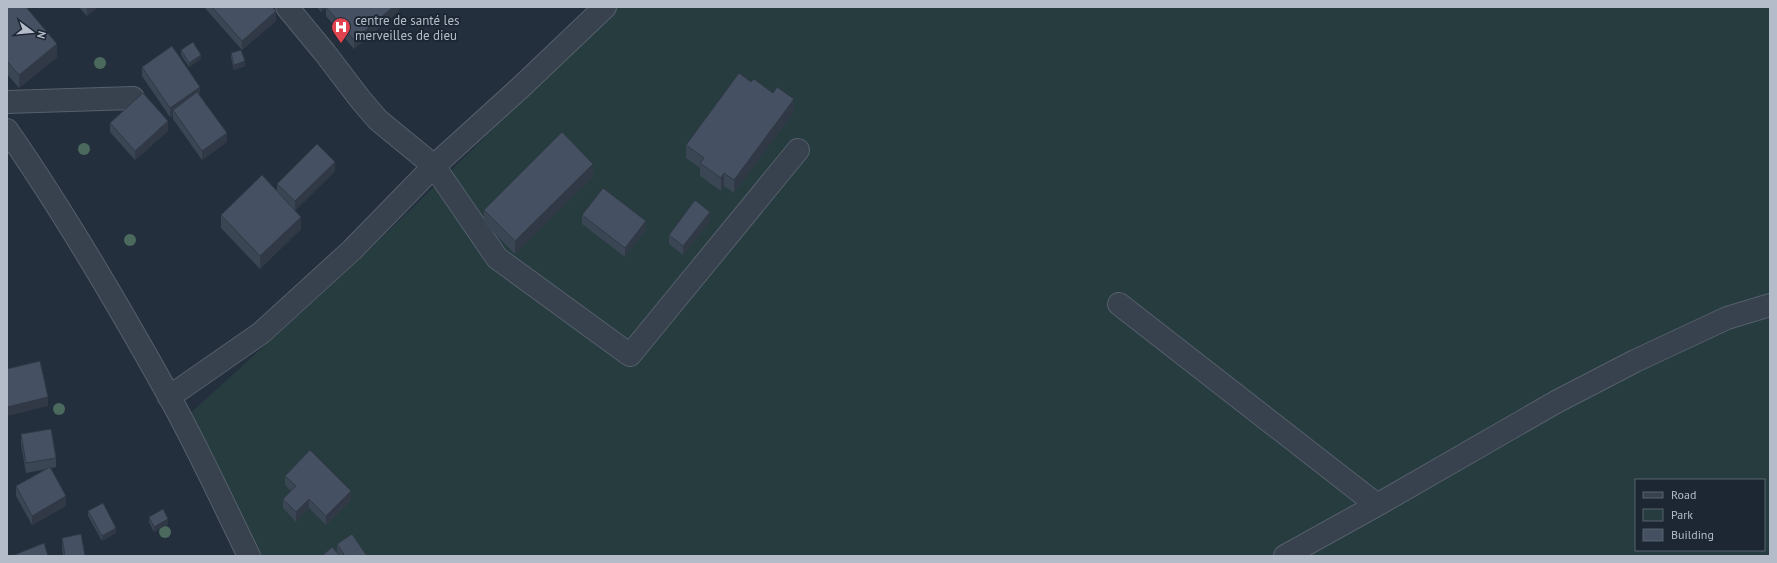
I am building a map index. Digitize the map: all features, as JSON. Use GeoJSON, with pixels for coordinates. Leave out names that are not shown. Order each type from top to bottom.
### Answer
{"type":"FeatureCollection","features":[{"type":"Feature","properties":{"kind":"street"},"geometry":{"type":"LineString","coordinates":[[287,7],[325,53],[360,100],[378,120],[434,166],[497,258],[630,355],[798,150]]}},
{"type":"Feature","properties":{"kind":"street"},"geometry":{"type":"LineString","coordinates":[[169,397],[261,334],[352,250],[434,166],[521,87],[605,7]]}},
{"type":"Feature","properties":{"kind":"street"},"geometry":{"type":"LineString","coordinates":[[7,102],[133,98]]}},
{"type":"Feature","properties":{"kind":"street"},"geometry":{"type":"LineString","coordinates":[[7,130],[33,168],[103,281],[169,397],[249,556]]}},
{"type":"Feature","properties":{"kind":"street"},"geometry":{"type":"LineString","coordinates":[[1119,304],[1377,505]]}},
{"type":"Feature","properties":{"kind":"street"},"geometry":{"type":"LineString","coordinates":[[1285,556],[1556,402],[1635,361],[1727,318],[1770,305]]}},
{"type":"Feature","properties":{"kind":"green space"},"geometry":{"type":"Polygon","coordinates":[[[589,7],[1770,7],[1770,556],[254,556],[185,418],[359,260],[568,56],[589,7]]]}},
{"type":"Feature","properties":{"kind":"building"},"geometry":{"type":"Polygon","coordinates":[[[7,7],[26,7],[57,44],[19,75],[7,61],[7,7]]]}},
{"type":"Feature","properties":{"kind":"building"},"geometry":{"type":"Polygon","coordinates":[[[212,7],[272,7],[276,11],[242,41],[212,7]]]}},
{"type":"Feature","properties":{"kind":"building"},"geometry":{"type":"Polygon","coordinates":[[[326,7],[393,7],[354,40],[326,7]]]}},
{"type":"Feature","properties":{"kind":"building"},"geometry":{"type":"Polygon","coordinates":[[[193,42],[201,55],[189,63],[181,50],[193,42]]]}},
{"type":"Feature","properties":{"kind":"building"},"geometry":{"type":"Polygon","coordinates":[[[172,46],[200,87],[170,108],[142,67],[172,46]]]}},
{"type":"Feature","properties":{"kind":"building"},"geometry":{"type":"Polygon","coordinates":[[[241,50],[245,61],[234,65],[231,53],[241,50]]]}},
{"type":"Feature","properties":{"kind":"building"},"geometry":{"type":"Polygon","coordinates":[[[739,73],[751,82],[754,79],[773,93],[777,87],[794,99],[734,180],[724,173],[721,178],[700,163],[704,158],[686,145],[739,73]]]}},
{"type":"Feature","properties":{"kind":"building"},"geometry":{"type":"Polygon","coordinates":[[[197,92],[227,133],[202,151],[173,110],[197,92]]]}},
{"type":"Feature","properties":{"kind":"building"},"geometry":{"type":"Polygon","coordinates":[[[143,93],[168,121],[135,151],[110,123],[143,93]]]}},
{"type":"Feature","properties":{"kind":"building"},"geometry":{"type":"Polygon","coordinates":[[[562,132],[593,164],[515,241],[484,210],[562,132]]]}},
{"type":"Feature","properties":{"kind":"building"},"geometry":{"type":"Polygon","coordinates":[[[317,144],[335,162],[295,201],[277,184],[317,144]]]}},
{"type":"Feature","properties":{"kind":"building"},"geometry":{"type":"Polygon","coordinates":[[[262,175],[301,217],[260,256],[221,215],[262,175]]]}},
{"type":"Feature","properties":{"kind":"building"},"geometry":{"type":"Polygon","coordinates":[[[603,188],[646,221],[625,248],[582,215],[603,188]]]}},
{"type":"Feature","properties":{"kind":"building"},"geometry":{"type":"Polygon","coordinates":[[[695,200],[710,212],[683,246],[669,235],[695,200]]]}},
{"type":"Feature","properties":{"kind":"building"},"geometry":{"type":"Polygon","coordinates":[[[40,361],[48,397],[7,407],[7,369],[40,361]]]}},
{"type":"Feature","properties":{"kind":"building"},"geometry":{"type":"Polygon","coordinates":[[[51,429],[56,458],[26,463],[21,434],[51,429]]]}},
{"type":"Feature","properties":{"kind":"building"},"geometry":{"type":"Polygon","coordinates":[[[310,450],[351,491],[326,516],[309,499],[296,512],[283,499],[296,486],[285,476],[310,450]]]}},
{"type":"Feature","properties":{"kind":"building"},"geometry":{"type":"Polygon","coordinates":[[[50,467],[66,496],[32,516],[16,486],[50,467]]]}},
{"type":"Feature","properties":{"kind":"building"},"geometry":{"type":"Polygon","coordinates":[[[103,503],[116,528],[102,536],[88,511],[103,503]]]}},
{"type":"Feature","properties":{"kind":"building"},"geometry":{"type":"Polygon","coordinates":[[[163,509],[168,519],[154,527],[149,517],[163,509]]]}},
{"type":"Feature","properties":{"kind":"building"},"geometry":{"type":"Polygon","coordinates":[[[81,534],[85,556],[65,556],[62,538],[81,534]]]}},
{"type":"Feature","properties":{"kind":"building"},"geometry":{"type":"Polygon","coordinates":[[[352,534],[367,556],[345,556],[337,544],[352,534]]]}},
{"type":"Feature","properties":{"kind":"building"},"geometry":{"type":"Polygon","coordinates":[[[44,543],[48,556],[12,556],[44,543]]]}},
{"type":"Feature","properties":{"kind":"building"},"geometry":{"type":"Polygon","coordinates":[[[332,547],[340,556],[322,556],[332,547]]]}},
{"type":"Feature","properties":{"kind":"place","name":"centre de santé les merveilles de dieu"},"geometry":{"type":"Point","coordinates":[341,44]}}]}
